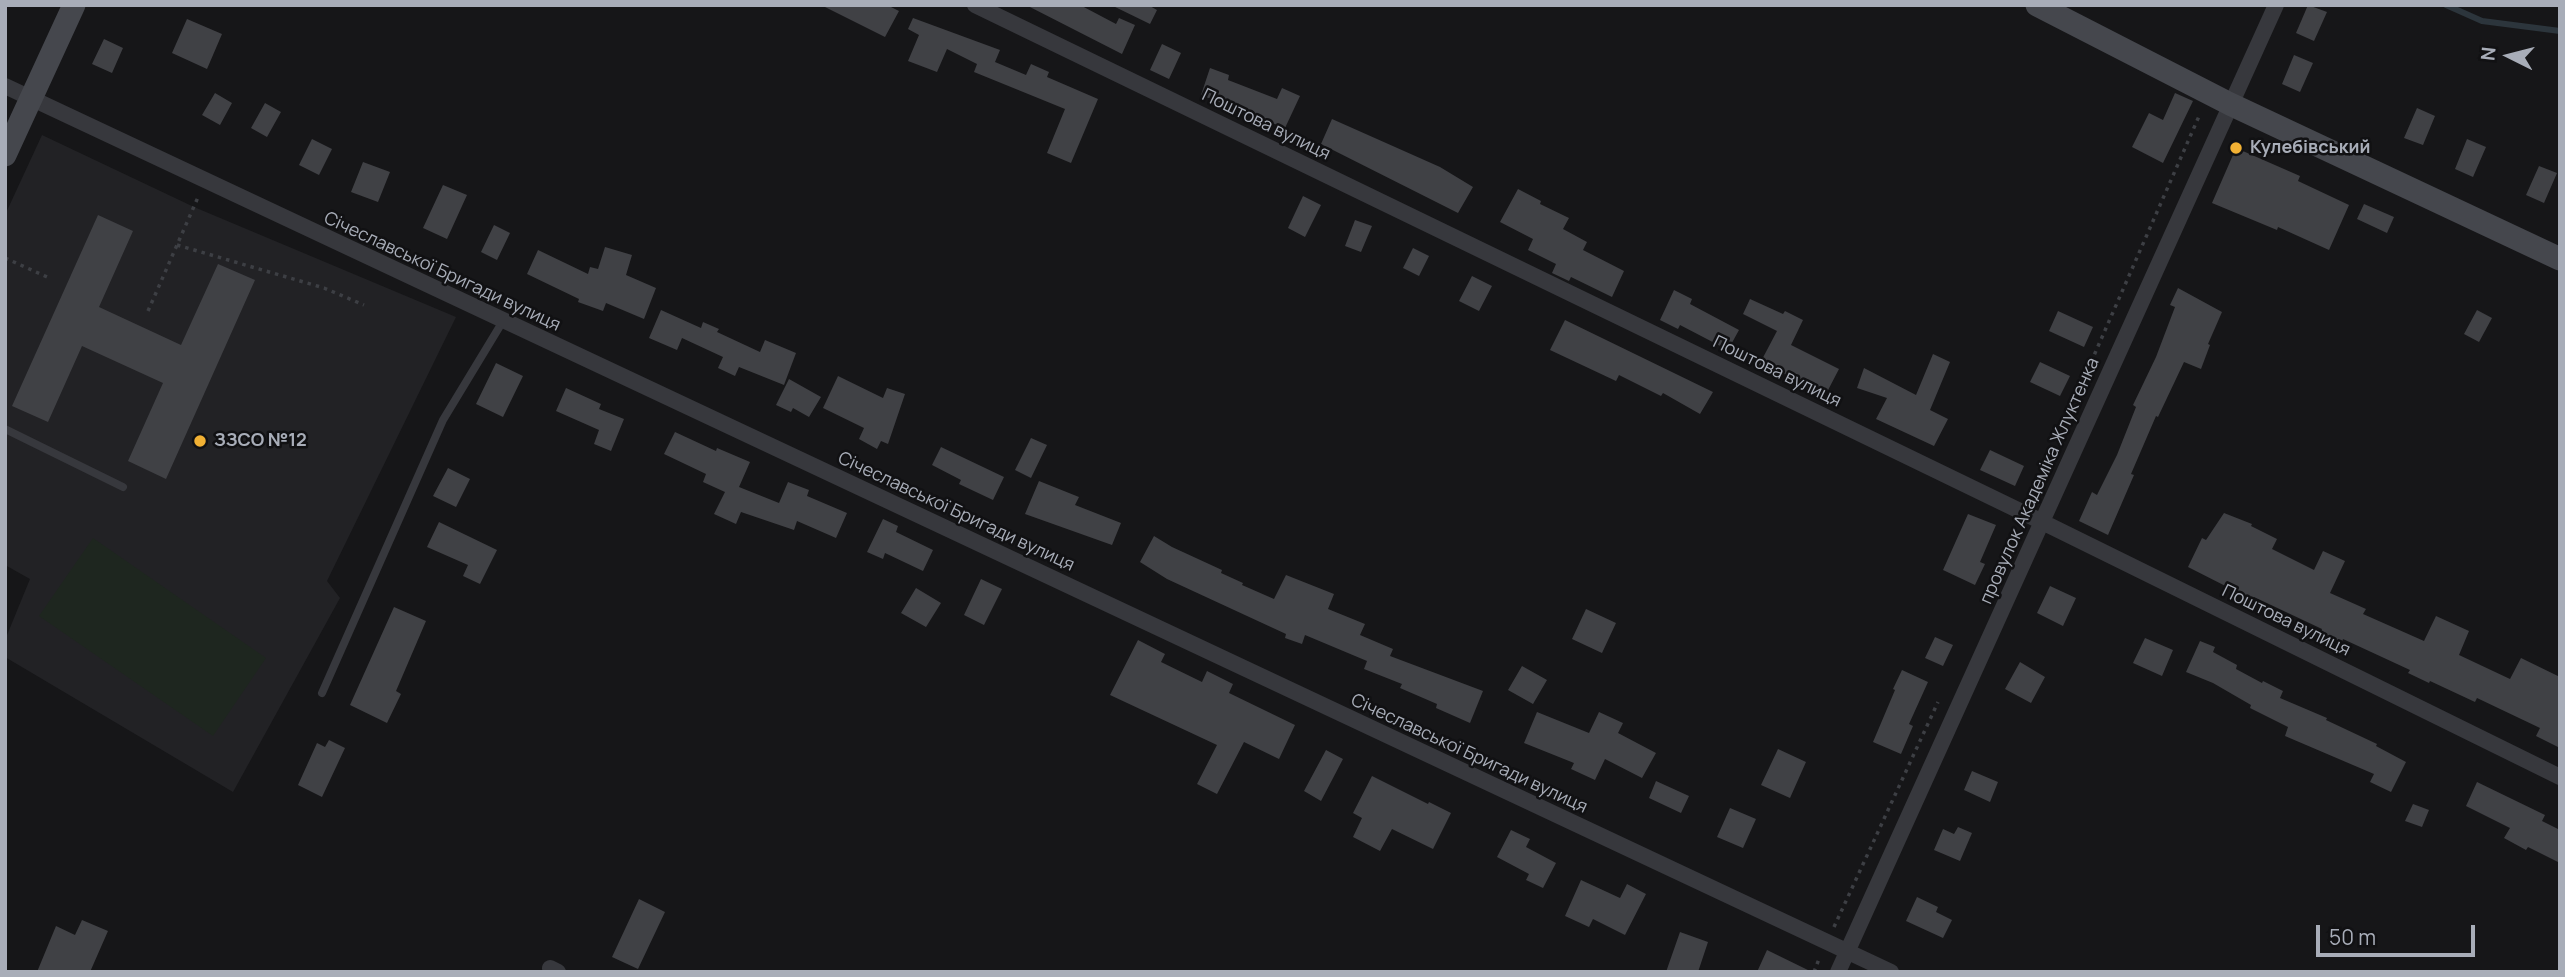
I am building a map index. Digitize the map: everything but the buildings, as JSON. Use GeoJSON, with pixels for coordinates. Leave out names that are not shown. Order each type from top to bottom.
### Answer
{"type":"FeatureCollection","features":[{"type":"Feature","properties":{"kind":"street"},"geometry":{"type":"LineString","coordinates":[[5,155],[74,5]]}},
{"type":"Feature","properties":{"kind":"street","name":"Поштова вулиця"},"geometry":{"type":"LineString","coordinates":[[975,5],[2560,777]]}},
{"type":"Feature","properties":{"kind":"street"},"geometry":{"type":"LineString","coordinates":[[2037,5],[2230,104],[2560,259]]}},
{"type":"Feature","properties":{"kind":"street","name":"провулок Академіка Жлуктенка"},"geometry":{"type":"LineString","coordinates":[[1838,972],[2276,5]]}},
{"type":"Feature","properties":{"kind":"street","name":"Січеславської Бригади вулиця"},"geometry":{"type":"LineString","coordinates":[[5,86],[1891,972]]}},
{"type":"Feature","properties":{"kind":"lane"},"geometry":{"type":"LineString","coordinates":[[322,693],[443,420],[503,321]]}},
{"type":"Feature","properties":{"kind":"lane"},"geometry":{"type":"LineString","coordinates":[[5,429],[123,487]]}},
{"type":"Feature","properties":{"kind":"path"},"geometry":{"type":"LineString","coordinates":[[2074,402],[2209,92]]}},
{"type":"Feature","properties":{"kind":"path"},"geometry":{"type":"LineString","coordinates":[[148,311],[205,182]]}},
{"type":"Feature","properties":{"kind":"path"},"geometry":{"type":"LineString","coordinates":[[177,244],[324,288],[363,305]]}},
{"type":"Feature","properties":{"kind":"path"},"geometry":{"type":"LineString","coordinates":[[5,258],[47,277]]}},
{"type":"Feature","properties":{"kind":"path"},"geometry":{"type":"LineString","coordinates":[[1814,972],[1943,690]]}},
{"type":"Feature","properties":{"kind":"shaded area","name":"ЗЗСО №12"},"geometry":{"type":"Polygon","coordinates":[[[42,135],[194,207],[456,317],[327,581],[340,598],[233,792],[5,657],[5,640],[30,579],[5,565],[5,215],[42,135]]]}},
{"type":"Feature","properties":{"kind":"shaded area"},"geometry":{"type":"Polygon","coordinates":[[[93,538],[266,658],[213,736],[39,616],[93,538]]]}},
{"type":"Feature","properties":{"kind":"waterway"},"geometry":{"type":"LineString","coordinates":[[2446,5],[2482,21],[2560,31]]}},
{"type":"Feature","properties":{"kind":"place","name":"Кулебівський"},"geometry":{"type":"Point","coordinates":[2236,148]}},
{"type":"Feature","properties":{"kind":"place","name":"ЗЗСО №12"},"geometry":{"type":"Point","coordinates":[200,441]}}]}
